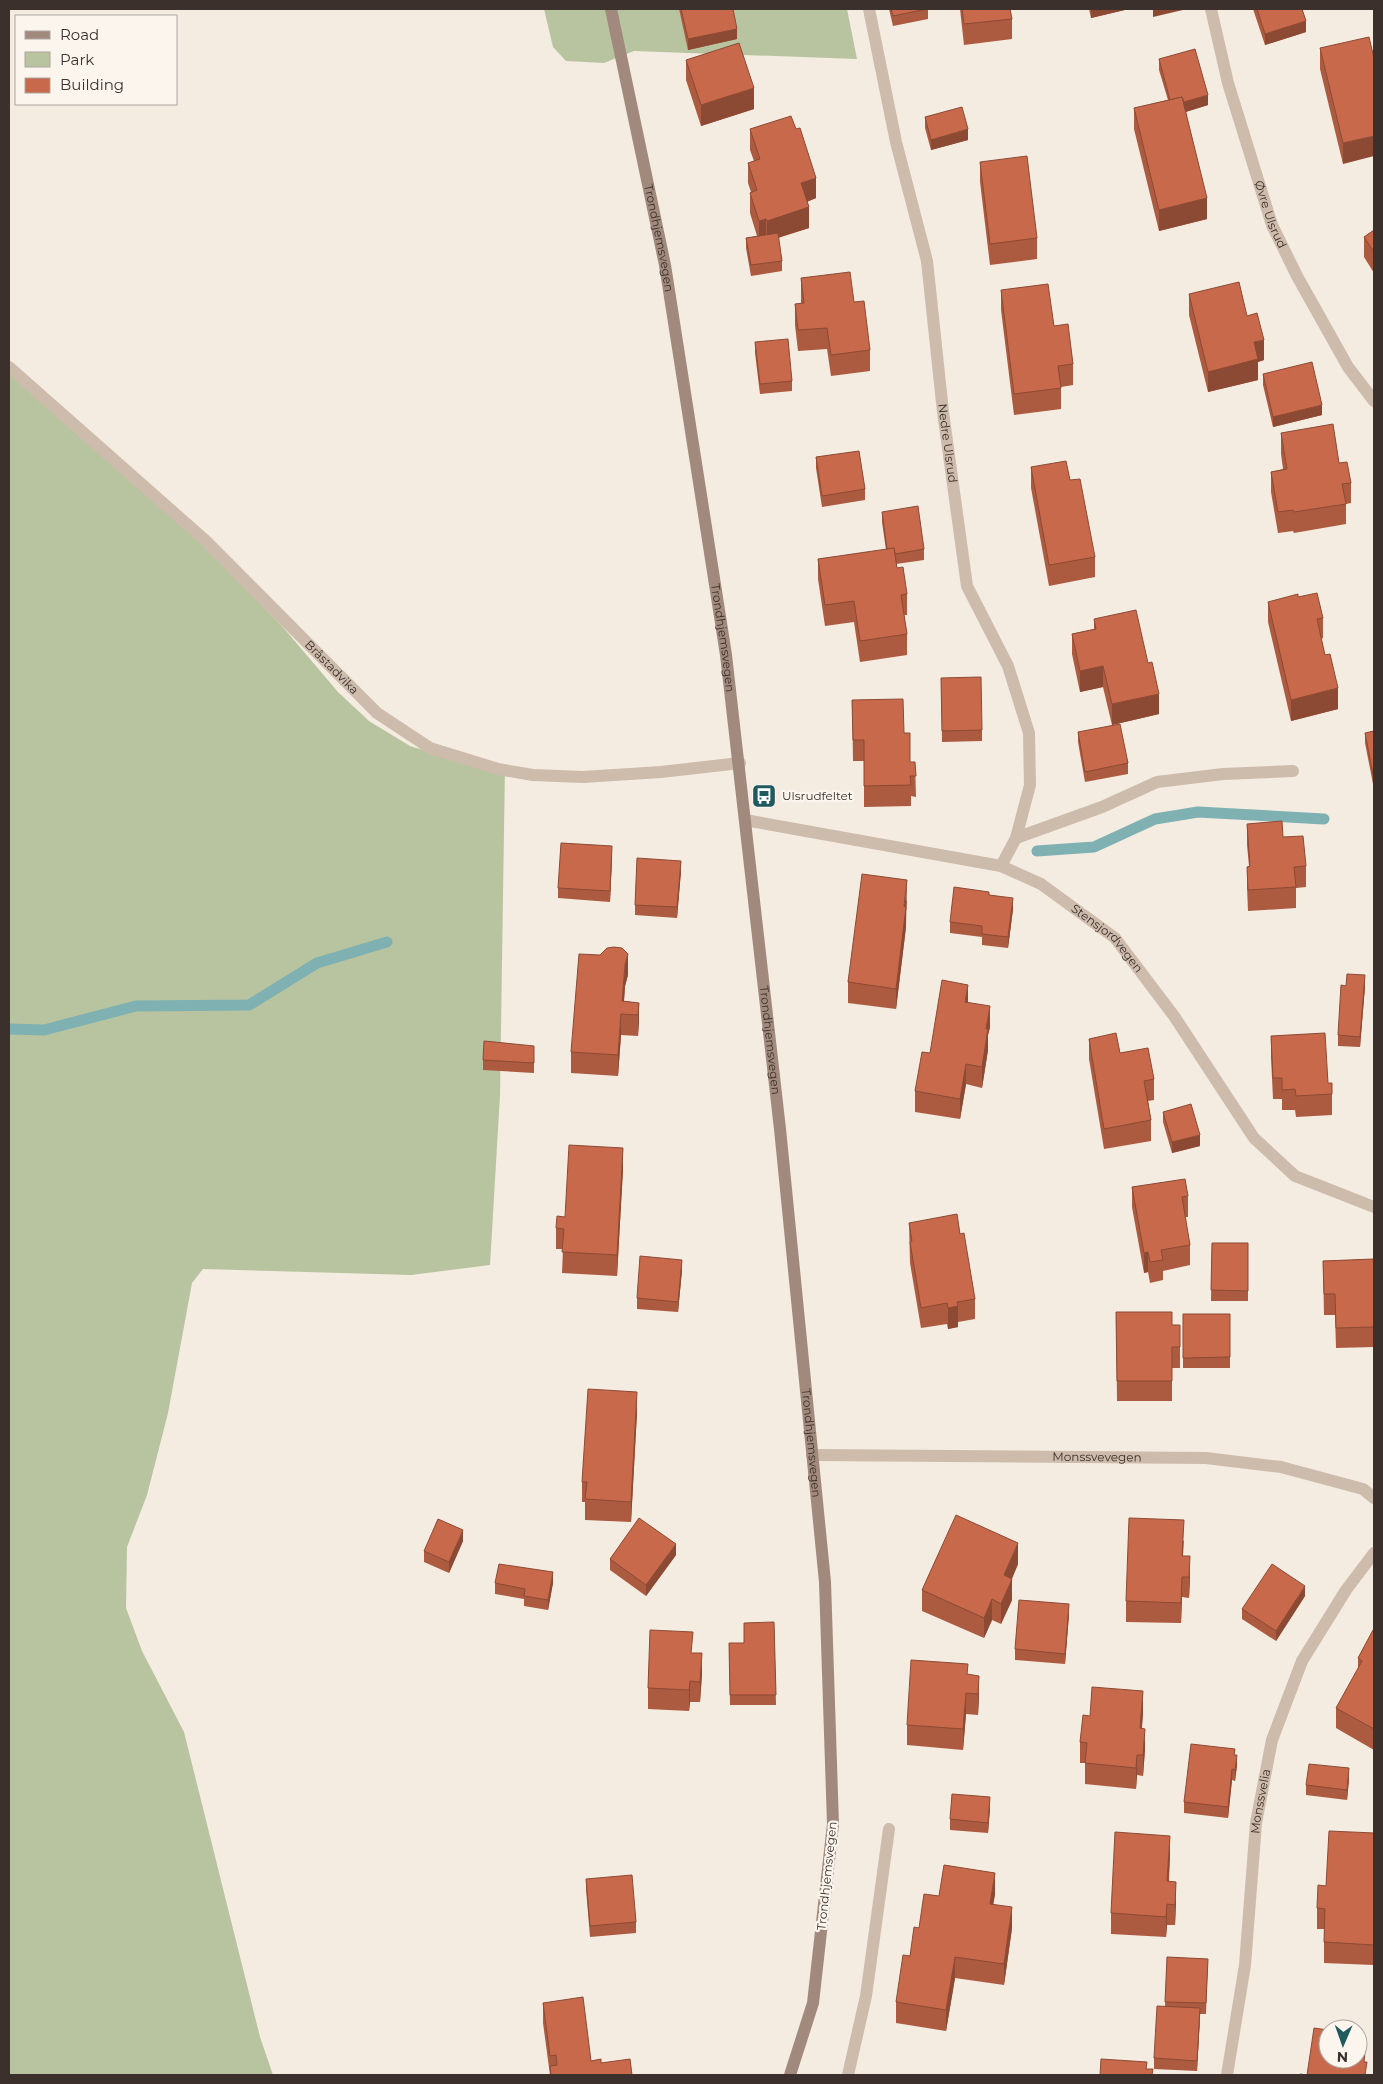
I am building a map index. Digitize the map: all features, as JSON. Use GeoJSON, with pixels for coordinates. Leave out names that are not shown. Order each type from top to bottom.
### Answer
{"type":"FeatureCollection","features":[{"type":"Feature","properties":{"kind":"main road","name":"Trondhjemsvegen"},"geometry":{"type":"LineString","coordinates":[[611,9],[665,265],[726,654],[740,763],[782,1149],[826,1582],[833,1824],[813,2003],[790,2075]]}},
{"type":"Feature","properties":{"kind":"street","name":"Nedre Ulsrud"},"geometry":{"type":"LineString","coordinates":[[869,9],[896,142],[926,261],[943,412],[967,586],[1008,666],[1029,733],[1030,785],[1016,838],[1001,866]]}},
{"type":"Feature","properties":{"kind":"street","name":"Øvre Ulsrud"},"geometry":{"type":"LineString","coordinates":[[1211,9],[1228,82],[1272,225],[1297,276],[1348,367],[1374,401]]}},
{"type":"Feature","properties":{"kind":"street","name":"Bråstadvika"},"geometry":{"type":"LineString","coordinates":[[9,367],[206,541],[377,713],[430,748],[498,769],[533,775],[583,777],[661,772],[740,763]]}},
{"type":"Feature","properties":{"kind":"street"},"geometry":{"type":"LineString","coordinates":[[1016,838],[1102,807],[1157,782],[1223,774],[1293,772]]}},
{"type":"Feature","properties":{"kind":"street","name":"Stensjordvegen"},"geometry":{"type":"LineString","coordinates":[[745,820],[1001,866],[1041,884],[1115,938],[1174,1016],[1254,1138],[1295,1176],[1374,1207]]}},
{"type":"Feature","properties":{"kind":"street","name":"Monssvevegen"},"geometry":{"type":"LineString","coordinates":[[812,1455],[1206,1458],[1281,1467],[1363,1489],[1374,1498]]}},
{"type":"Feature","properties":{"kind":"street","name":"Monssvelia"},"geometry":{"type":"LineString","coordinates":[[1227,2075],[1245,1966],[1256,1823],[1272,1740],[1302,1661],[1346,1590],[1374,1553]]}},
{"type":"Feature","properties":{"kind":"street"},"geometry":{"type":"LineString","coordinates":[[848,2075],[866,1996],[889,1829]]}},
{"type":"Feature","properties":{"kind":"green space"},"geometry":{"type":"Polygon","coordinates":[[[544,9],[847,9],[857,59],[634,51],[604,63],[566,61],[553,47],[544,9]]]}},
{"type":"Feature","properties":{"kind":"green space"},"geometry":{"type":"Polygon","coordinates":[[[9,367],[198,539],[282,626],[338,692],[369,721],[410,746],[465,763],[505,765],[500,1095],[490,1265],[411,1275],[203,1269],[192,1283],[168,1413],[147,1495],[127,1547],[126,1608],[142,1651],[184,1732],[260,2037],[273,2075],[9,2075],[9,367]]]}},
{"type":"Feature","properties":{"kind":"building"},"geometry":{"type":"Polygon","coordinates":[[[681,9],[733,9],[737,29],[688,39],[681,9]]]}},
{"type":"Feature","properties":{"kind":"building"},"geometry":{"type":"Polygon","coordinates":[[[891,9],[927,9],[893,16],[891,9]]]}},
{"type":"Feature","properties":{"kind":"building"},"geometry":{"type":"Polygon","coordinates":[[[962,9],[1010,9],[1012,19],[964,24],[962,9]]]}},
{"type":"Feature","properties":{"kind":"building"},"geometry":{"type":"Polygon","coordinates":[[[1257,9],[1302,9],[1306,21],[1265,34],[1257,9]]]}},
{"type":"Feature","properties":{"kind":"building"},"geometry":{"type":"Polygon","coordinates":[[[1369,37],[1374,58],[1374,136],[1343,143],[1320,48],[1369,37]]]}},
{"type":"Feature","properties":{"kind":"building"},"geometry":{"type":"Polygon","coordinates":[[[739,43],[754,88],[701,105],[686,60],[739,43]]]}},
{"type":"Feature","properties":{"kind":"building"},"geometry":{"type":"Polygon","coordinates":[[[1195,49],[1208,95],[1184,102],[1182,97],[1170,100],[1159,59],[1195,49]]]}},
{"type":"Feature","properties":{"kind":"building"},"geometry":{"type":"Polygon","coordinates":[[[1182,97],[1207,198],[1159,210],[1134,108],[1182,97]]]}},
{"type":"Feature","properties":{"kind":"building"},"geometry":{"type":"Polygon","coordinates":[[[962,107],[968,129],[931,140],[925,117],[962,107]]]}},
{"type":"Feature","properties":{"kind":"building"},"geometry":{"type":"Polygon","coordinates":[[[791,116],[796,129],[800,128],[816,178],[801,183],[809,207],[767,221],[766,219],[759,221],[750,193],[757,190],[748,163],[760,159],[750,129],[791,116]]]}},
{"type":"Feature","properties":{"kind":"building"},"geometry":{"type":"Polygon","coordinates":[[[1027,156],[1037,238],[990,244],[980,162],[1027,156]]]}},
{"type":"Feature","properties":{"kind":"building"},"geometry":{"type":"Polygon","coordinates":[[[1374,230],[1374,252],[1364,237],[1374,230]]]}},
{"type":"Feature","properties":{"kind":"building"},"geometry":{"type":"Polygon","coordinates":[[[778,233],[782,261],[751,265],[746,238],[778,233]]]}},
{"type":"Feature","properties":{"kind":"building"},"geometry":{"type":"Polygon","coordinates":[[[850,272],[854,302],[864,301],[870,350],[831,355],[827,328],[798,330],[795,304],[804,303],[801,278],[850,272]]]}},
{"type":"Feature","properties":{"kind":"building"},"geometry":{"type":"Polygon","coordinates":[[[1239,282],[1247,316],[1257,313],[1264,340],[1254,342],[1258,359],[1208,372],[1189,294],[1239,282]]]}},
{"type":"Feature","properties":{"kind":"building"},"geometry":{"type":"Polygon","coordinates":[[[1048,284],[1054,326],[1068,324],[1073,364],[1058,366],[1061,388],[1014,394],[1001,290],[1048,284]]]}},
{"type":"Feature","properties":{"kind":"building"},"geometry":{"type":"Polygon","coordinates":[[[788,339],[792,381],[760,384],[755,342],[788,339]]]}},
{"type":"Feature","properties":{"kind":"building"},"geometry":{"type":"Polygon","coordinates":[[[1312,362],[1322,405],[1273,417],[1263,374],[1312,362]]]}},
{"type":"Feature","properties":{"kind":"building"},"geometry":{"type":"Polygon","coordinates":[[[1333,424],[1339,463],[1347,462],[1351,483],[1342,484],[1346,504],[1294,512],[1293,510],[1278,512],[1271,472],[1287,469],[1281,433],[1333,424]]]}},
{"type":"Feature","properties":{"kind":"building"},"geometry":{"type":"Polygon","coordinates":[[[859,451],[865,489],[822,496],[816,457],[859,451]]]}},
{"type":"Feature","properties":{"kind":"building"},"geometry":{"type":"Polygon","coordinates":[[[1066,461],[1070,480],[1080,479],[1095,557],[1049,565],[1031,467],[1066,461]]]}},
{"type":"Feature","properties":{"kind":"building"},"geometry":{"type":"Polygon","coordinates":[[[918,506],[924,549],[895,554],[894,548],[887,549],[882,512],[918,506]]]}},
{"type":"Feature","properties":{"kind":"building"},"geometry":{"type":"Polygon","coordinates":[[[894,548],[897,568],[903,567],[907,594],[901,595],[907,634],[860,641],[854,601],[825,605],[818,559],[894,548]]]}},
{"type":"Feature","properties":{"kind":"building"},"geometry":{"type":"Polygon","coordinates":[[[1317,593],[1323,618],[1317,619],[1325,655],[1330,654],[1338,688],[1291,700],[1268,602],[1298,594],[1298,597],[1317,593]]]}},
{"type":"Feature","properties":{"kind":"building"},"geometry":{"type":"Polygon","coordinates":[[[1136,610],[1148,663],[1152,662],[1159,694],[1112,704],[1103,666],[1080,671],[1072,634],[1096,629],[1094,619],[1136,610]]]}},
{"type":"Feature","properties":{"kind":"building"},"geometry":{"type":"Polygon","coordinates":[[[981,677],[982,730],[942,731],[941,678],[981,677]]]}},
{"type":"Feature","properties":{"kind":"building"},"geometry":{"type":"Polygon","coordinates":[[[903,699],[904,733],[910,733],[910,762],[915,762],[916,776],[910,776],[911,785],[864,786],[864,740],[853,740],[852,700],[903,699]]]}},
{"type":"Feature","properties":{"kind":"building"},"geometry":{"type":"Polygon","coordinates":[[[1120,724],[1128,763],[1085,772],[1078,732],[1120,724]]]}},
{"type":"Feature","properties":{"kind":"building"},"geometry":{"type":"Polygon","coordinates":[[[1374,731],[1374,779],[1365,733],[1374,731]]]}},
{"type":"Feature","properties":{"kind":"building"},"geometry":{"type":"Polygon","coordinates":[[[1282,821],[1283,837],[1303,836],[1306,866],[1294,867],[1296,887],[1248,890],[1247,867],[1250,866],[1247,824],[1282,821]]]}},
{"type":"Feature","properties":{"kind":"building"},"geometry":{"type":"Polygon","coordinates":[[[561,843],[612,846],[610,891],[558,888],[561,843]]]}},
{"type":"Feature","properties":{"kind":"building"},"geometry":{"type":"Polygon","coordinates":[[[637,858],[681,861],[677,907],[635,905],[637,858]]]}},
{"type":"Feature","properties":{"kind":"building"},"geometry":{"type":"Polygon","coordinates":[[[862,874],[907,880],[904,906],[906,907],[896,989],[848,982],[862,874]]]}},
{"type":"Feature","properties":{"kind":"building"},"geometry":{"type":"Polygon","coordinates":[[[954,887],[1013,898],[1008,937],[982,934],[982,926],[950,922],[954,887]]]}},
{"type":"Feature","properties":{"kind":"building"},"geometry":{"type":"Polygon","coordinates":[[[607,948],[622,948],[628,954],[625,965],[622,1001],[639,1003],[638,1015],[621,1014],[618,1055],[571,1052],[579,954],[600,955],[607,948]]]}},
{"type":"Feature","properties":{"kind":"building"},"geometry":{"type":"Polygon","coordinates":[[[1347,974],[1365,975],[1360,1037],[1338,1035],[1341,985],[1346,986],[1347,974]]]}},
{"type":"Feature","properties":{"kind":"building"},"geometry":{"type":"Polygon","coordinates":[[[942,980],[968,985],[965,1002],[990,1006],[982,1067],[966,1064],[960,1099],[915,1091],[922,1052],[930,1053],[942,980]]]}},
{"type":"Feature","properties":{"kind":"building"},"geometry":{"type":"Polygon","coordinates":[[[1116,1033],[1120,1053],[1148,1048],[1154,1079],[1144,1081],[1151,1120],[1104,1129],[1089,1039],[1116,1033]]]}},
{"type":"Feature","properties":{"kind":"building"},"geometry":{"type":"Polygon","coordinates":[[[1325,1033],[1328,1083],[1332,1083],[1332,1094],[1296,1096],[1295,1089],[1282,1090],[1282,1078],[1273,1078],[1271,1036],[1325,1033]]]}},
{"type":"Feature","properties":{"kind":"building"},"geometry":{"type":"Polygon","coordinates":[[[484,1041],[534,1046],[534,1063],[483,1060],[484,1041]]]}},
{"type":"Feature","properties":{"kind":"building"},"geometry":{"type":"Polygon","coordinates":[[[1191,1104],[1200,1135],[1172,1142],[1163,1112],[1191,1104]]]}},
{"type":"Feature","properties":{"kind":"building"},"geometry":{"type":"Polygon","coordinates":[[[569,1145],[623,1148],[617,1255],[562,1252],[564,1229],[556,1228],[557,1216],[565,1217],[569,1145]]]}},
{"type":"Feature","properties":{"kind":"building"},"geometry":{"type":"Polygon","coordinates":[[[1185,1179],[1188,1196],[1182,1197],[1190,1245],[1161,1250],[1163,1260],[1150,1262],[1148,1252],[1144,1253],[1132,1187],[1185,1179]]]}},
{"type":"Feature","properties":{"kind":"building"},"geometry":{"type":"Polygon","coordinates":[[[957,1214],[960,1234],[964,1233],[975,1299],[957,1302],[958,1306],[948,1308],[947,1303],[921,1308],[910,1242],[912,1241],[909,1223],[957,1214]]]}},
{"type":"Feature","properties":{"kind":"building"},"geometry":{"type":"Polygon","coordinates":[[[1212,1243],[1248,1243],[1248,1291],[1211,1290],[1212,1243]]]}},
{"type":"Feature","properties":{"kind":"building"},"geometry":{"type":"Polygon","coordinates":[[[640,1256],[682,1260],[678,1302],[637,1298],[640,1256]]]}},
{"type":"Feature","properties":{"kind":"building"},"geometry":{"type":"Polygon","coordinates":[[[1374,1259],[1374,1327],[1336,1328],[1335,1294],[1324,1294],[1323,1261],[1374,1259]]]}},
{"type":"Feature","properties":{"kind":"building"},"geometry":{"type":"Polygon","coordinates":[[[1116,1312],[1172,1312],[1172,1325],[1180,1325],[1180,1347],[1172,1347],[1172,1381],[1117,1381],[1116,1312]]]}},
{"type":"Feature","properties":{"kind":"building"},"geometry":{"type":"Polygon","coordinates":[[[1183,1314],[1230,1314],[1230,1357],[1183,1358],[1183,1314]]]}},
{"type":"Feature","properties":{"kind":"building"},"geometry":{"type":"Polygon","coordinates":[[[588,1389],[637,1392],[631,1502],[585,1499],[587,1482],[582,1482],[588,1389]]]}},
{"type":"Feature","properties":{"kind":"building"},"geometry":{"type":"Polygon","coordinates":[[[956,1515],[1018,1543],[1004,1575],[1012,1579],[1001,1604],[992,1599],[984,1618],[922,1590],[956,1515]]]}},
{"type":"Feature","properties":{"kind":"building"},"geometry":{"type":"Polygon","coordinates":[[[639,1518],[676,1544],[646,1585],[610,1559],[639,1518]]]}},
{"type":"Feature","properties":{"kind":"building"},"geometry":{"type":"Polygon","coordinates":[[[1129,1518],[1184,1520],[1182,1556],[1190,1556],[1189,1577],[1182,1577],[1181,1603],[1126,1601],[1129,1518]]]}},
{"type":"Feature","properties":{"kind":"building"},"geometry":{"type":"Polygon","coordinates":[[[438,1519],[463,1530],[449,1562],[424,1551],[438,1519]]]}},
{"type":"Feature","properties":{"kind":"building"},"geometry":{"type":"Polygon","coordinates":[[[499,1564],[553,1572],[548,1600],[524,1596],[525,1589],[495,1583],[499,1564]]]}},
{"type":"Feature","properties":{"kind":"building"},"geometry":{"type":"Polygon","coordinates":[[[1272,1564],[1305,1586],[1276,1631],[1242,1609],[1272,1564]]]}},
{"type":"Feature","properties":{"kind":"building"},"geometry":{"type":"Polygon","coordinates":[[[1019,1600],[1069,1604],[1065,1654],[1015,1649],[1019,1600]]]}},
{"type":"Feature","properties":{"kind":"building"},"geometry":{"type":"Polygon","coordinates":[[[774,1622],[776,1695],[730,1695],[729,1643],[744,1643],[744,1623],[774,1622]]]}},
{"type":"Feature","properties":{"kind":"building"},"geometry":{"type":"Polygon","coordinates":[[[650,1630],[693,1632],[691,1653],[702,1653],[700,1682],[690,1681],[689,1690],[648,1688],[650,1630]]]}},
{"type":"Feature","properties":{"kind":"building"},"geometry":{"type":"Polygon","coordinates":[[[1373,1630],[1374,1729],[1336,1708],[1362,1661],[1358,1658],[1373,1630]]]}},
{"type":"Feature","properties":{"kind":"building"},"geometry":{"type":"Polygon","coordinates":[[[911,1660],[968,1664],[967,1674],[979,1676],[978,1694],[966,1693],[963,1729],[907,1725],[911,1660]]]}},
{"type":"Feature","properties":{"kind":"building"},"geometry":{"type":"Polygon","coordinates":[[[1092,1687],[1143,1691],[1140,1728],[1145,1729],[1143,1755],[1137,1755],[1136,1768],[1085,1763],[1087,1743],[1080,1742],[1083,1715],[1090,1716],[1092,1687]]]}},
{"type":"Feature","properties":{"kind":"building"},"geometry":{"type":"Polygon","coordinates":[[[1191,1744],[1235,1749],[1234,1755],[1237,1755],[1235,1770],[1232,1769],[1228,1807],[1184,1802],[1191,1744]]]}},
{"type":"Feature","properties":{"kind":"building"},"geometry":{"type":"Polygon","coordinates":[[[1309,1764],[1349,1768],[1347,1790],[1306,1785],[1309,1764]]]}},
{"type":"Feature","properties":{"kind":"building"},"geometry":{"type":"Polygon","coordinates":[[[952,1794],[990,1797],[988,1823],[950,1819],[952,1794]]]}},
{"type":"Feature","properties":{"kind":"building"},"geometry":{"type":"Polygon","coordinates":[[[1329,1831],[1374,1833],[1374,1945],[1324,1942],[1325,1909],[1317,1908],[1318,1885],[1326,1886],[1329,1831]]]}},
{"type":"Feature","properties":{"kind":"building"},"geometry":{"type":"Polygon","coordinates":[[[1115,1832],[1170,1836],[1167,1881],[1176,1882],[1175,1905],[1167,1904],[1166,1917],[1111,1913],[1115,1832]]]}},
{"type":"Feature","properties":{"kind":"building"},"geometry":{"type":"Polygon","coordinates":[[[944,1865],[995,1873],[990,1904],[1012,1907],[1004,1964],[955,1957],[946,2010],[896,2002],[903,1955],[910,1956],[914,1927],[919,1928],[924,1894],[939,1896],[944,1865]]]}},
{"type":"Feature","properties":{"kind":"building"},"geometry":{"type":"Polygon","coordinates":[[[632,1875],[636,1922],[590,1926],[586,1879],[632,1875]]]}},
{"type":"Feature","properties":{"kind":"building"},"geometry":{"type":"Polygon","coordinates":[[[1167,1957],[1208,1959],[1206,2003],[1165,2002],[1167,1957]]]}},
{"type":"Feature","properties":{"kind":"building"},"geometry":{"type":"Polygon","coordinates":[[[583,1997],[591,2061],[601,2059],[601,2063],[630,2059],[632,2075],[551,2075],[550,2066],[557,2065],[556,2055],[550,2056],[543,2003],[583,1997]]]}},
{"type":"Feature","properties":{"kind":"building"},"geometry":{"type":"Polygon","coordinates":[[[1157,2006],[1200,2008],[1197,2061],[1154,2058],[1157,2006]]]}},
{"type":"Feature","properties":{"kind":"building"},"geometry":{"type":"Polygon","coordinates":[[[1314,2028],[1318,2029],[1318,2069],[1366,2069],[1365,2075],[1307,2075],[1314,2028]]]}},
{"type":"Feature","properties":{"kind":"building"},"geometry":{"type":"Polygon","coordinates":[[[1101,2059],[1147,2062],[1146,2069],[1153,2069],[1152,2075],[1100,2075],[1101,2059]]]}},
{"type":"Feature","properties":{"kind":"waterway"},"geometry":{"type":"LineString","coordinates":[[1037,851],[1094,847],[1155,819],[1198,812],[1324,819]]}},
{"type":"Feature","properties":{"kind":"waterway"},"geometry":{"type":"LineString","coordinates":[[9,1029],[44,1030],[136,1006],[249,1005],[317,963],[387,942]]}},
{"type":"Feature","properties":{"kind":"place","name":"Ulsrudfeltet"},"geometry":{"type":"Point","coordinates":[764,796]}}]}
